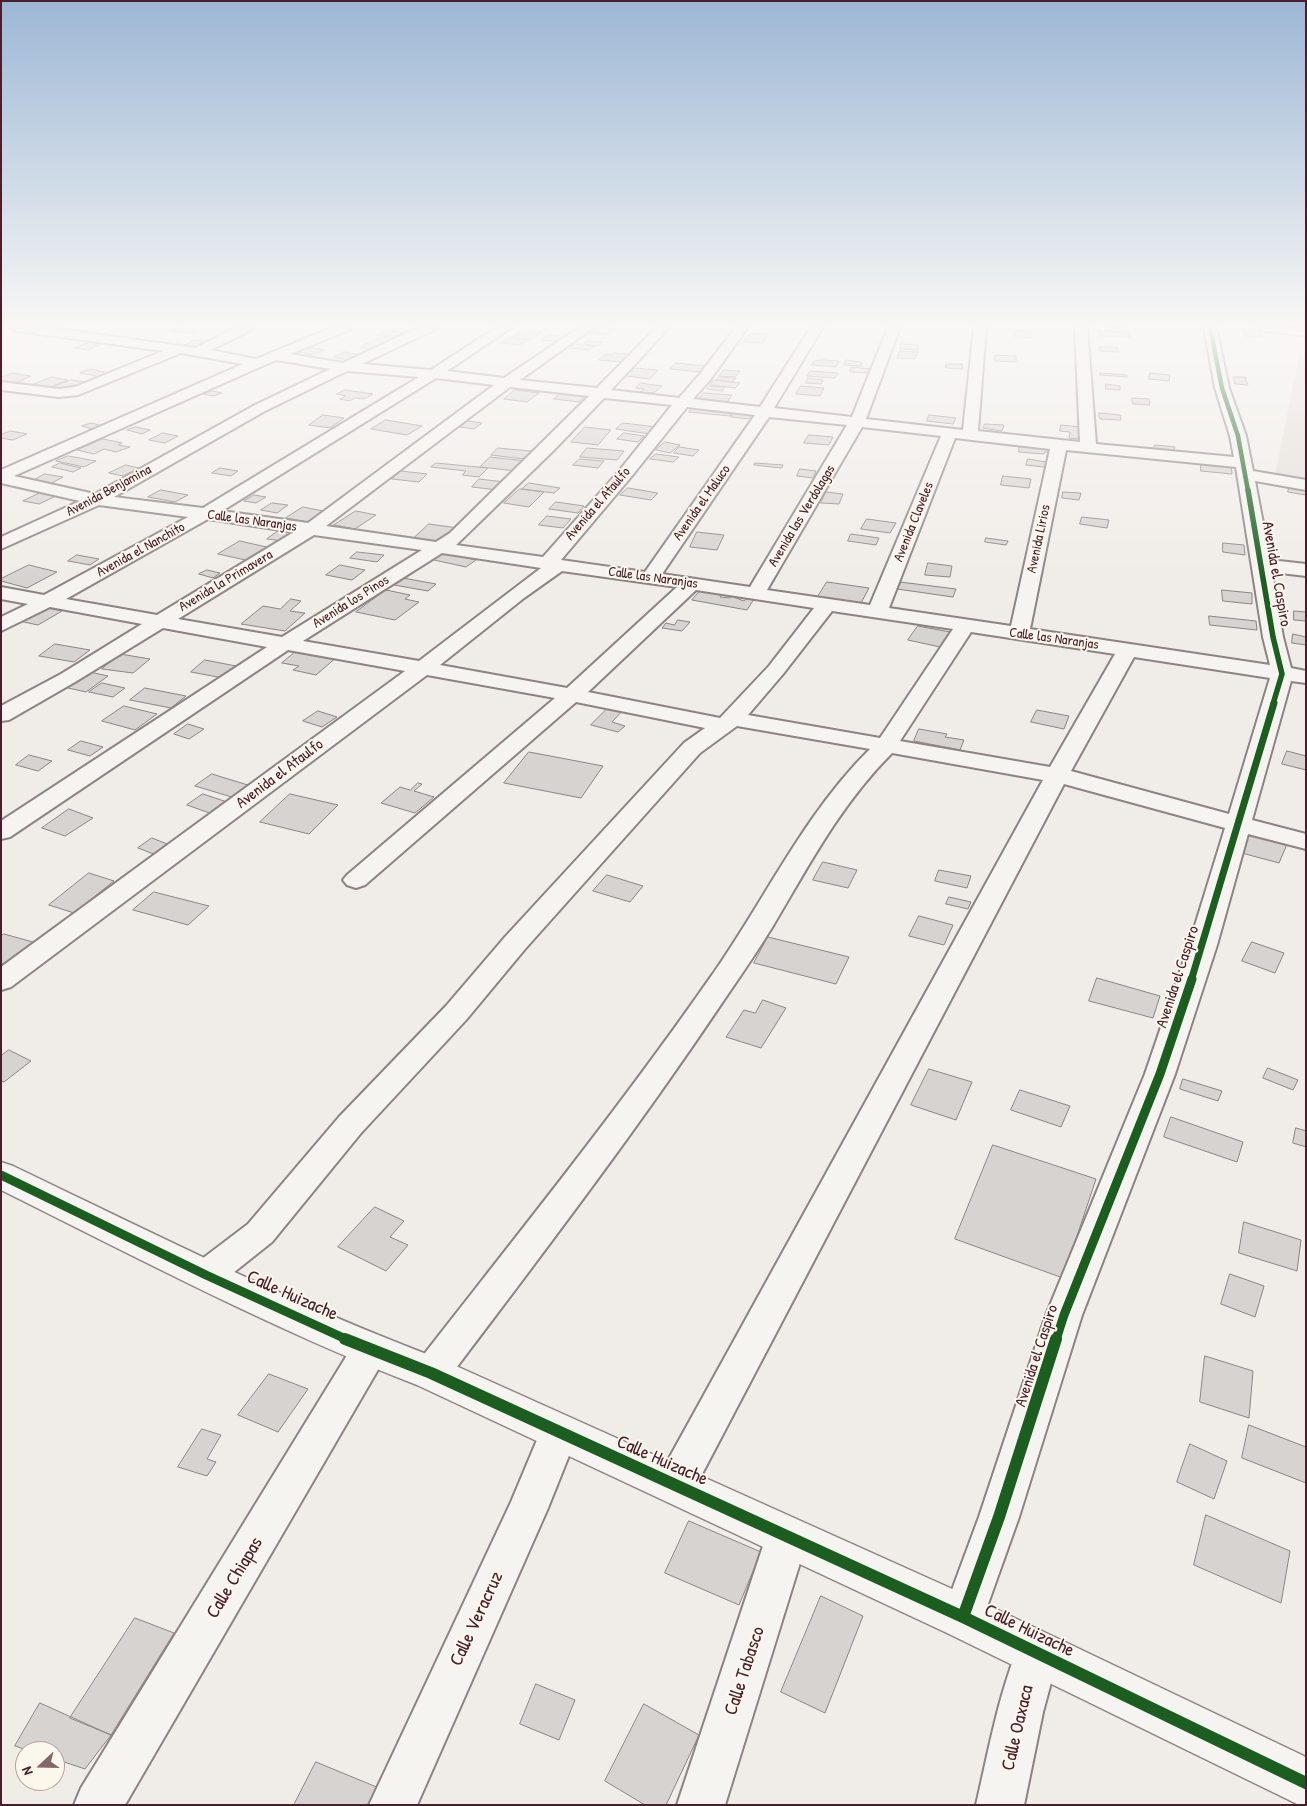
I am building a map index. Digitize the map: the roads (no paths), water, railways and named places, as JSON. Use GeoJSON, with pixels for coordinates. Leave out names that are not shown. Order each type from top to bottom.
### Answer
{"type":"FeatureCollection","features":[{"type":"Feature","properties":{"kind":"street"},"geometry":{"type":"LineString","coordinates":[[1,477],[154,411]]}},
{"type":"Feature","properties":{"kind":"street","name":"Avenida Benjamina"},"geometry":{"type":"LineString","coordinates":[[1,544],[97,500],[254,411]]}},
{"type":"Feature","properties":{"kind":"street","name":"Avenida el Nanchito"},"geometry":{"type":"LineString","coordinates":[[1,625],[48,602],[207,514],[376,411]]}},
{"type":"Feature","properties":{"kind":"street","name":"Avenida la Primavera"},"geometry":{"type":"LineString","coordinates":[[1,715],[68,678],[311,529],[466,411]]}},
{"type":"Feature","properties":{"kind":"street","name":"Avenida los Pinos"},"geometry":{"type":"LineString","coordinates":[[1,832],[286,642],[456,537],[517,479],[583,411]]}},
{"type":"Feature","properties":{"kind":"street","name":"Avenida el Ataulfo"},"geometry":{"type":"LineString","coordinates":[[1,981],[423,668],[517,594],[552,564],[676,411]]}},
{"type":"Feature","properties":{"kind":"street","name":"Avenida el Maluco"},"geometry":{"type":"LineString","coordinates":[[650,578],[765,411]]}},
{"type":"Feature","properties":{"kind":"street"},"geometry":{"type":"LineString","coordinates":[[767,411],[1088,448],[1244,469],[1306,485]]}},
{"type":"Feature","properties":{"kind":"street","name":"Avenida las Verdolagas"},"geometry":{"type":"LineString","coordinates":[[755,594],[857,422],[861,411]]}},
{"type":"Feature","properties":{"kind":"street"},"geometry":{"type":"LineString","coordinates":[[970,434],[972,411]]}},
{"type":"Feature","properties":{"kind":"street"},"geometry":{"type":"LineString","coordinates":[[1086,411],[1088,448]]}},
{"type":"Feature","properties":{"kind":"street","name":"Avenida el Caspiro"},"geometry":{"type":"LineString","coordinates":[[964,1617],[999,1517],[1064,1314],[1160,1074],[1203,945],[1239,824],[1294,675],[1273,637],[1262,565],[1238,436],[1230,411]]}},
{"type":"Feature","properties":{"kind":"street","name":"Avenida Claveles"},"geometry":{"type":"LineString","coordinates":[[877,613],[950,432]]}},
{"type":"Feature","properties":{"kind":"street","name":"Avenida Lirios"},"geometry":{"type":"LineString","coordinates":[[1019,633],[1059,445]]}},
{"type":"Feature","properties":{"kind":"street"},"geometry":{"type":"LineString","coordinates":[[1,463],[24,466]]}},
{"type":"Feature","properties":{"kind":"street","name":"Calle las Naranjas"},"geometry":{"type":"LineString","coordinates":[[1,477],[97,500],[207,514],[692,584],[1294,675]]}},
{"type":"Feature","properties":{"kind":"street"},"geometry":{"type":"LineString","coordinates":[[1262,565],[1306,570]]}},
{"type":"Feature","properties":{"kind":"street"},"geometry":{"type":"LineString","coordinates":[[356,880],[572,695],[692,584]]}},
{"type":"Feature","properties":{"kind":"street"},"geometry":{"type":"LineString","coordinates":[[1,594],[286,642],[727,722],[886,746],[1057,775],[1306,842]]}},
{"type":"Feature","properties":{"kind":"street"},"geometry":{"type":"LineString","coordinates":[[206,1275],[260,1232],[350,1125],[456,1013],[515,943],[692,748],[727,722],[776,670],[828,605]]}},
{"type":"Feature","properties":{"kind":"street"},"geometry":{"type":"LineString","coordinates":[[432,1373],[641,1096],[742,952],[803,851],[840,798],[886,746],[965,626]]}},
{"type":"Feature","properties":{"kind":"street"},"geometry":{"type":"LineString","coordinates":[[676,1484],[1057,775],[1128,650]]}},
{"type":"Feature","properties":{"kind":"street","name":"Calle Huizache"},"geometry":{"type":"LineString","coordinates":[[1,1174],[206,1275],[370,1350],[432,1373],[559,1433],[676,1484],[787,1537],[964,1617],[1305,1786]]}},
{"type":"Feature","properties":{"kind":"street","name":"Calle Chiapas"},"geometry":{"type":"LineString","coordinates":[[98,1805],[370,1350]]}},
{"type":"Feature","properties":{"kind":"street","name":"Calle Veracruz"},"geometry":{"type":"LineString","coordinates":[[393,1805],[528,1508],[559,1433]]}},
{"type":"Feature","properties":{"kind":"street","name":"Calle Tabasco"},"geometry":{"type":"LineString","coordinates":[[701,1805],[787,1537]]}},
{"type":"Feature","properties":{"kind":"street","name":"Calle Oaxaca"},"geometry":{"type":"LineString","coordinates":[[1000,1805],[1020,1712],[1037,1653]]}}]}
